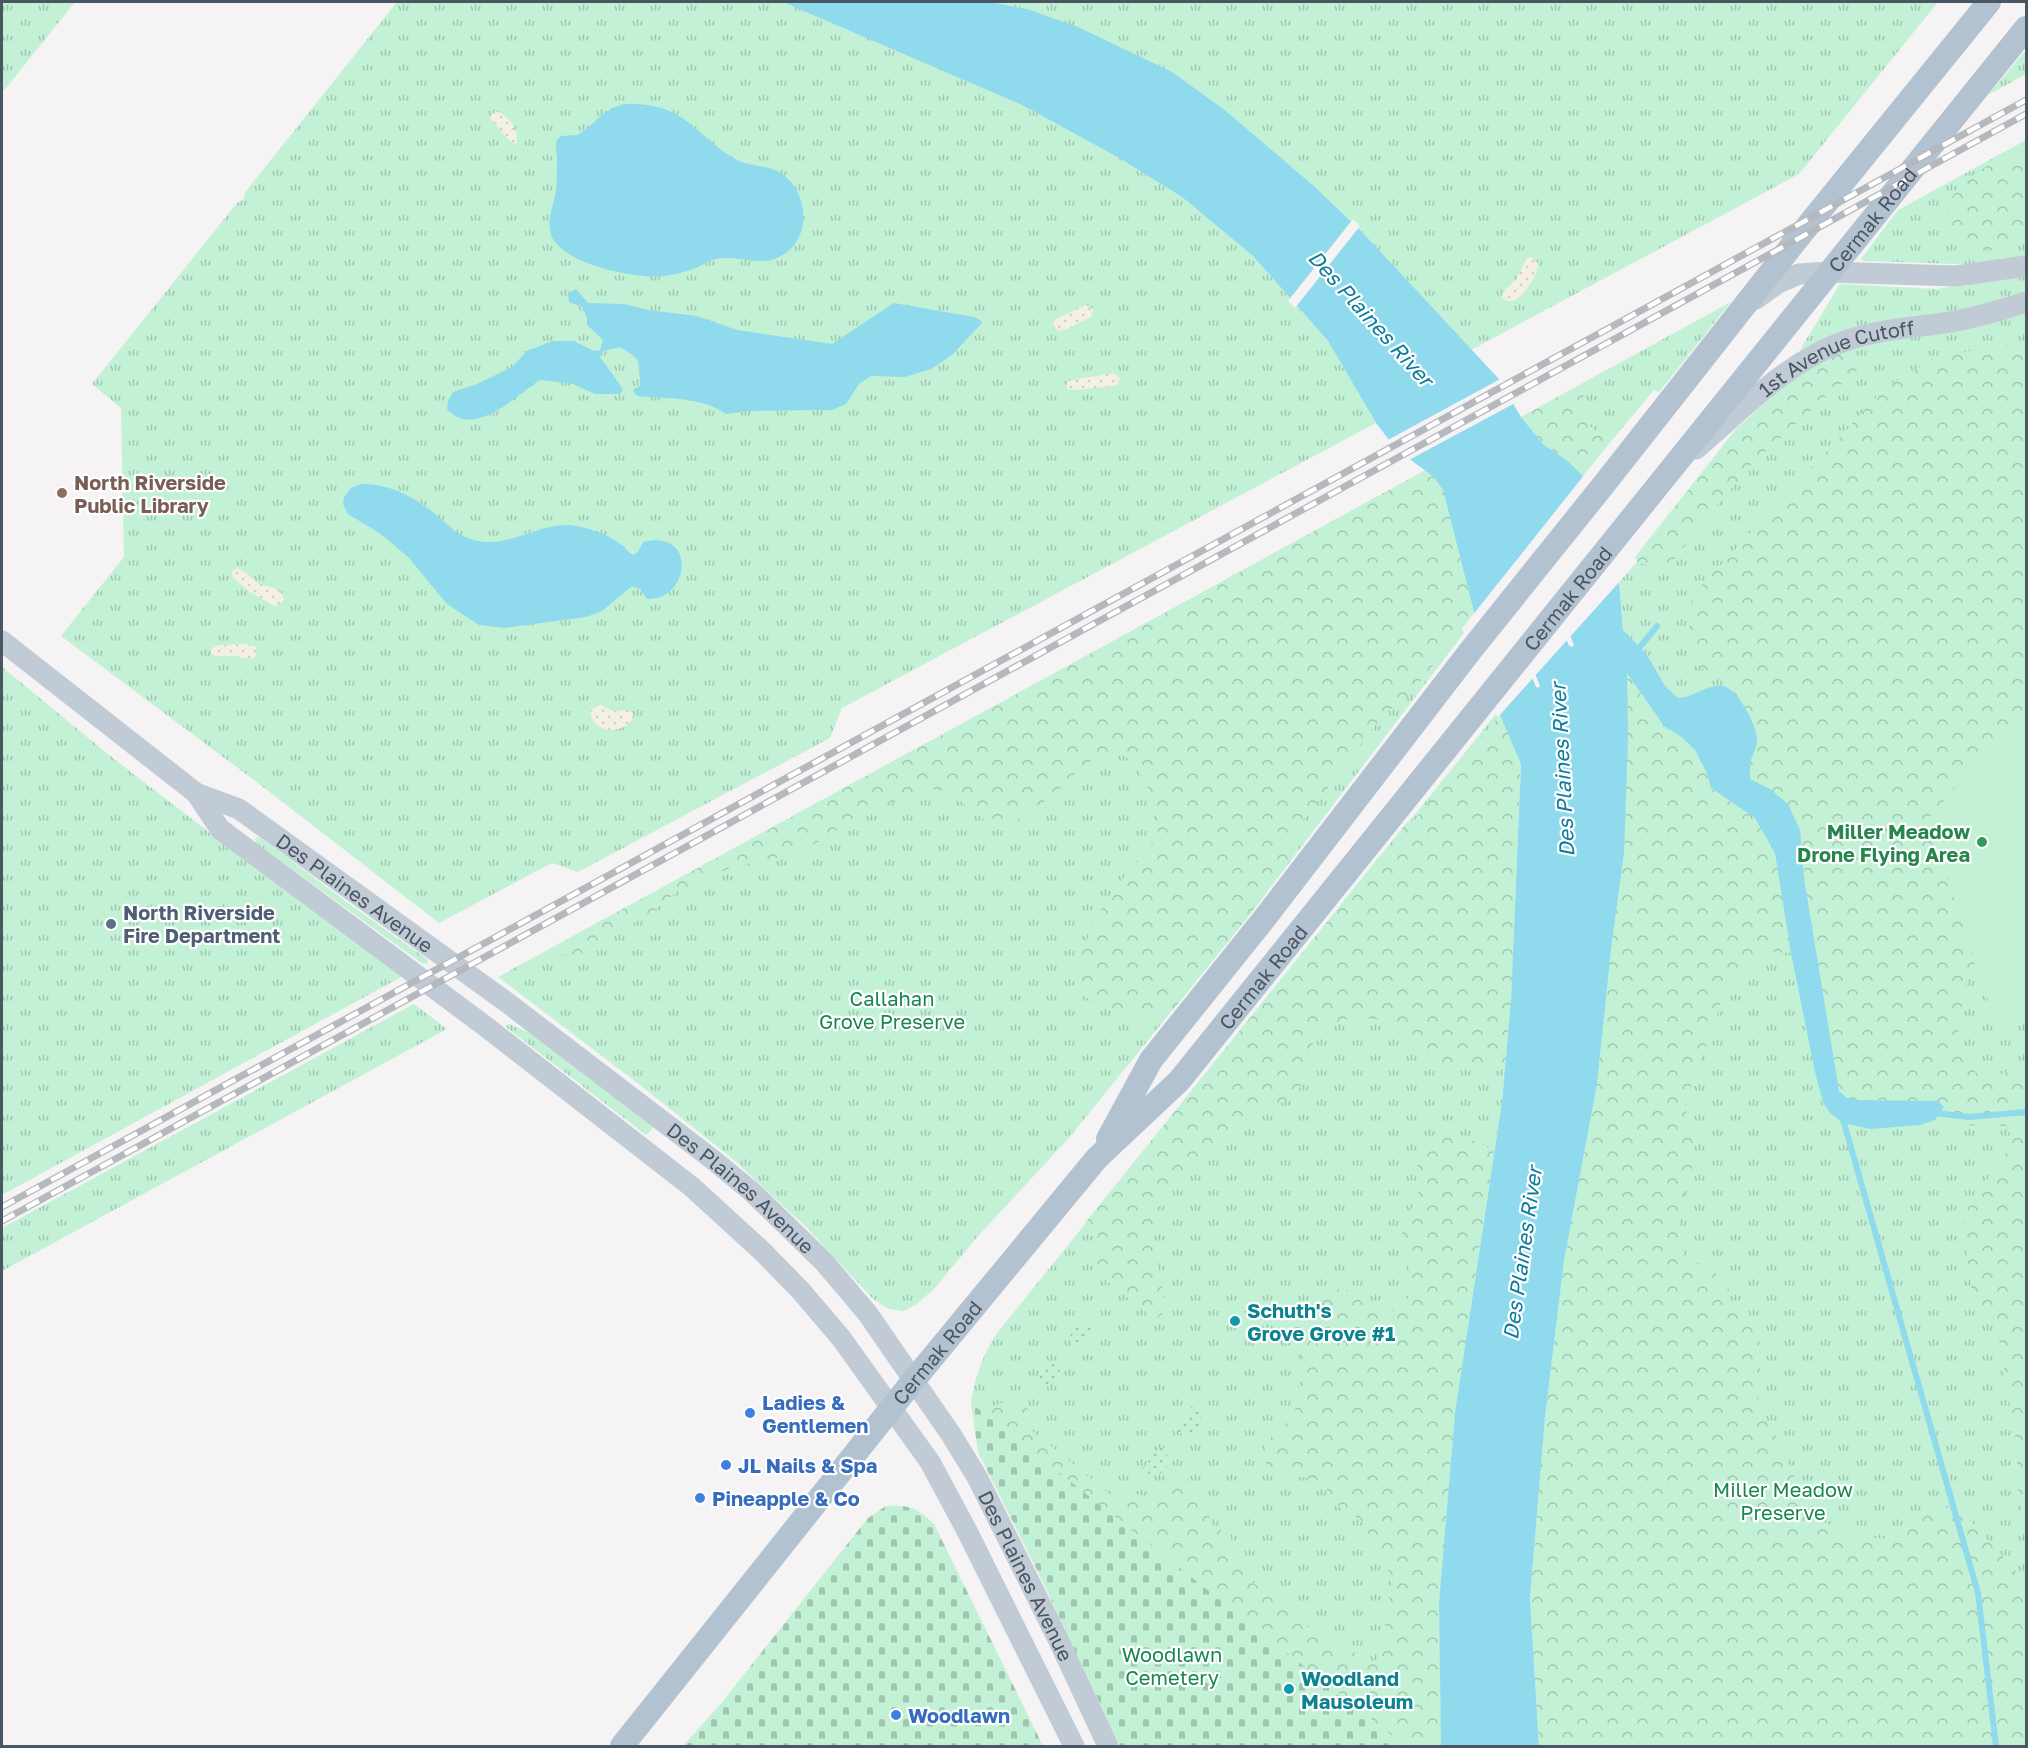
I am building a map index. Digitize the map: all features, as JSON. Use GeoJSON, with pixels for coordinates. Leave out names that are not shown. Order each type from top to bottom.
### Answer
{"type":"FeatureCollection","features":[{"type":"Feature","properties":{"kind":"main road","name":"Cermak Road"},"geometry":{"type":"LineString","coordinates":[[1097,1158],[1151,1060],[1264,919],[1471,650],[1989,2]]}},
{"type":"Feature","properties":{"kind":"main road","name":"Cermak Road"},"geometry":{"type":"LineString","coordinates":[[622,1746],[914,1381],[1097,1158],[1179,1081],[2026,28]]}},
{"type":"Feature","properties":{"kind":"main road"},"geometry":{"type":"LineString","coordinates":[[1743,308],[1778,283],[1799,274],[1829,272],[1956,276],[2026,266]]}},
{"type":"Feature","properties":{"kind":"main road","name":"1st Avenue Cutoff"},"geometry":{"type":"LineString","coordinates":[[1673,468],[1785,372],[1817,354],[1846,341],[1877,332],[1954,321],[2026,302]]}},
{"type":"Feature","properties":{"kind":"main road","name":"Des Plaines Avenue"},"geometry":{"type":"LineString","coordinates":[[2,641],[196,794],[220,829],[485,1026],[692,1187],[763,1252],[801,1291],[841,1338],[930,1462],[949,1495],[1074,1746]]}},
{"type":"Feature","properties":{"kind":"main road","name":"Des Plaines Avenue"},"geometry":{"type":"LineString","coordinates":[[196,794],[238,809],[505,1001],[712,1159],[751,1191],[824,1262],[868,1314],[952,1436],[990,1501],[1107,1746]]}},
{"type":"Feature","properties":{"kind":"green space"},"geometry":{"type":"Polygon","coordinates":[[[2,2],[75,2],[2,93],[2,2]]]}},
{"type":"Feature","properties":{"kind":"green space"},"geometry":{"type":"Polygon","coordinates":[[[397,2],[783,2],[854,31],[1022,105],[1119,158],[1182,197],[1253,256],[1328,341],[1376,423],[842,708],[830,738],[578,872],[552,863],[439,923],[258,783],[61,636],[124,557],[121,408],[92,384],[237,203],[243,200],[246,191],[397,2]]]}},
{"type":"Feature","properties":{"kind":"green space"},"geometry":{"type":"Polygon","coordinates":[[[990,2],[1938,2],[1799,174],[1471,350],[1365,235],[1314,186],[1226,111],[1027,9],[990,2]]]}},
{"type":"Feature","properties":{"kind":"green space"},"geometry":{"type":"Polygon","coordinates":[[[2026,50],[2026,74],[1988,95],[2026,50]]]}},
{"type":"Feature","properties":{"kind":"green space"},"geometry":{"type":"Polygon","coordinates":[[[2026,140],[2026,259],[1985,265],[1864,261],[1861,259],[1898,210],[2026,140]]]}},
{"type":"Feature","properties":{"kind":"green space"},"geometry":{"type":"Polygon","coordinates":[[[2026,151],[2026,242],[1986,250],[1975,250],[1963,246],[1953,236],[1947,222],[1948,205],[1952,197],[1979,171],[2026,151]]]}},
{"type":"Feature","properties":{"kind":"green space"},"geometry":{"type":"Polygon","coordinates":[[[2026,275],[2026,294],[1800,350],[1840,284],[1936,289],[2026,275]]]}},
{"type":"Feature","properties":{"kind":"green space"},"geometry":{"type":"Polygon","coordinates":[[[1731,302],[1659,392],[1654,390],[1613,439],[1598,433],[1585,422],[1586,403],[1579,385],[1731,302]]]}},
{"type":"Feature","properties":{"kind":"green space","name":"Miller Meadow Preserve"},"geometry":{"type":"Polygon","coordinates":[[[2026,309],[2026,1746],[1539,1746],[1627,672],[1619,582],[1637,562],[1635,557],[1737,428],[1841,351],[2026,309]]]}},
{"type":"Feature","properties":{"kind":"green space"},"geometry":{"type":"Polygon","coordinates":[[[2026,343],[2026,706],[1929,818],[1975,963],[1965,988],[1958,1028],[1963,1062],[1980,1076],[1999,1076],[2026,1060],[2026,1524],[2021,1510],[2017,1483],[2017,1448],[1999,1339],[1992,1317],[1972,1291],[1964,1228],[1970,1199],[1993,1173],[2005,1155],[2012,1136],[2006,1126],[1949,1127],[1941,1114],[1944,1107],[1937,1101],[1856,1100],[1847,1098],[1839,1091],[1804,878],[1800,830],[1770,789],[1750,779],[1751,762],[1757,739],[1735,697],[1720,680],[1698,667],[1688,642],[1692,596],[1885,388],[1937,356],[2026,343]]]}},
{"type":"Feature","properties":{"kind":"green space"},"geometry":{"type":"Polygon","coordinates":[[[1841,351],[1851,356],[1858,365],[1856,373],[1830,393],[1753,463],[1699,526],[1676,558],[1658,568],[1637,562],[1635,557],[1737,428],[1793,378],[1841,351]]]}},
{"type":"Feature","properties":{"kind":"green space"},"geometry":{"type":"Polygon","coordinates":[[[1579,385],[1586,403],[1585,422],[1598,433],[1613,439],[1583,476],[1568,461],[1544,445],[1521,417],[1579,385]]]}},
{"type":"Feature","properties":{"kind":"green space","name":"Callahan Grove Preserve"},"geometry":{"type":"Polygon","coordinates":[[[1426,470],[1434,477],[1474,613],[1462,628],[1464,633],[1251,913],[1068,1139],[978,1236],[935,1288],[917,1304],[903,1311],[889,1309],[873,1299],[806,1227],[734,1160],[498,977],[1426,470]]]}},
{"type":"Feature","properties":{"kind":"green space"},"geometry":{"type":"Polygon","coordinates":[[[1426,470],[1443,490],[1474,613],[1401,706],[1387,710],[1294,832],[1289,862],[1173,1010],[1149,1017],[1112,1011],[1080,994],[1074,986],[1082,953],[1095,919],[1112,892],[1153,843],[1159,827],[1157,807],[1136,764],[1119,753],[1097,757],[1078,770],[1055,794],[1016,821],[987,822],[953,795],[940,789],[926,790],[864,814],[799,853],[730,868],[678,891],[652,912],[588,951],[572,956],[559,954],[552,948],[1426,470]]]}},
{"type":"Feature","properties":{"kind":"green space"},"geometry":{"type":"Polygon","coordinates":[[[2,667],[109,755],[250,864],[403,976],[2,1195],[2,667]]]}},
{"type":"Feature","properties":{"kind":"green space"},"geometry":{"type":"Polygon","coordinates":[[[1627,672],[1663,726],[1683,738],[1695,750],[1707,773],[1711,788],[1748,813],[1762,828],[1776,861],[1791,953],[1769,952],[1751,961],[1730,977],[1697,1071],[1685,1106],[1696,1156],[1686,1186],[1678,1236],[1685,1258],[1706,1266],[1728,1283],[1730,1305],[1747,1319],[1762,1347],[1758,1403],[1784,1451],[1799,1490],[1813,1512],[1824,1522],[1853,1537],[1893,1539],[1943,1506],[1958,1507],[2019,1575],[2026,1590],[2026,1746],[1539,1746],[1530,1598],[1545,1417],[1564,1261],[1597,1084],[1624,852],[1628,738],[1627,672]]]}},
{"type":"Feature","properties":{"kind":"green space","name":"Miller Meadow Drone Flying Area"},"geometry":{"type":"Polygon","coordinates":[[[2026,706],[2026,1017],[2011,1028],[2005,1029],[1995,1022],[1929,818],[2026,706]]]}},
{"type":"Feature","properties":{"kind":"green space"},"geometry":{"type":"Polygon","coordinates":[[[1496,714],[1498,717],[1500,715],[1511,1000],[1502,1102],[1455,1413],[1439,1603],[1441,1746],[1405,1746],[971,1403],[980,1366],[998,1332],[1496,714]]]}},
{"type":"Feature","properties":{"kind":"green space"},"geometry":{"type":"Polygon","coordinates":[[[1500,715],[1521,763],[1511,1000],[1505,1062],[1463,1065],[1442,1062],[1421,1053],[1407,1033],[1400,1028],[1373,1019],[1345,1020],[1325,1030],[1312,1047],[1303,1083],[1297,1091],[1278,1105],[1241,1123],[1163,1199],[1153,1231],[1165,1306],[1162,1315],[1155,1319],[1094,1271],[1098,1229],[1085,1223],[1408,821],[1411,824],[1500,715]]]}},
{"type":"Feature","properties":{"kind":"green space"},"geometry":{"type":"Polygon","coordinates":[[[257,837],[427,959],[428,963],[423,964],[256,843],[257,837]]]}},
{"type":"Feature","properties":{"kind":"green space"},"geometry":{"type":"Polygon","coordinates":[[[414,1004],[447,1029],[2,1271],[2,1228],[414,1004]]]}},
{"type":"Feature","properties":{"kind":"green space"},"geometry":{"type":"Polygon","coordinates":[[[509,1024],[530,1033],[654,1127],[646,1135],[507,1028],[506,1025],[509,1024]]]}},
{"type":"Feature","properties":{"kind":"green space"},"geometry":{"type":"Polygon","coordinates":[[[1461,1135],[1494,1150],[1455,1413],[1439,1603],[1441,1746],[1405,1746],[987,1416],[1000,1403],[1018,1399],[1029,1410],[1020,1421],[1117,1500],[1127,1488],[1144,1497],[1166,1495],[1185,1477],[1203,1498],[1211,1524],[1231,1537],[1235,1563],[1251,1581],[1261,1589],[1287,1599],[1297,1610],[1305,1625],[1319,1636],[1350,1648],[1360,1658],[1375,1661],[1384,1643],[1387,1604],[1393,1583],[1391,1574],[1384,1566],[1365,1525],[1357,1517],[1343,1512],[1325,1487],[1314,1479],[1276,1474],[1267,1467],[1265,1448],[1272,1436],[1294,1416],[1302,1371],[1293,1319],[1315,1297],[1337,1289],[1351,1292],[1393,1311],[1408,1298],[1412,1288],[1402,1233],[1406,1217],[1419,1191],[1416,1172],[1423,1145],[1437,1136],[1461,1135]]]}},
{"type":"Feature","properties":{"kind":"green space"},"geometry":{"type":"Polygon","coordinates":[[[1087,1323],[1096,1327],[1077,1350],[1069,1339],[1075,1328],[1087,1323]]]}},
{"type":"Feature","properties":{"kind":"green space"},"geometry":{"type":"Polygon","coordinates":[[[1051,1363],[1062,1368],[1044,1391],[1038,1374],[1041,1367],[1051,1363]]]}},
{"type":"Feature","properties":{"kind":"green space","name":"Woodlawn Cemetery"},"geometry":{"type":"Polygon","coordinates":[[[971,1403],[1405,1746],[1120,1746],[1038,1572],[978,1452],[971,1403]]]}},
{"type":"Feature","properties":{"kind":"green space"},"geometry":{"type":"Polygon","coordinates":[[[1193,1405],[1199,1411],[1201,1424],[1197,1430],[1184,1435],[1174,1429],[1193,1405]]]}},
{"type":"Feature","properties":{"kind":"green space"},"geometry":{"type":"Polygon","coordinates":[[[1161,1446],[1168,1458],[1165,1469],[1155,1474],[1141,1470],[1161,1446]]]}},
{"type":"Feature","properties":{"kind":"green space"},"geometry":{"type":"Polygon","coordinates":[[[886,1506],[913,1509],[934,1524],[1043,1746],[683,1746],[723,1701],[868,1518],[886,1506]]]}},
{"type":"Feature","properties":{"kind":"sand"},"geometry":{"type":"Polygon","coordinates":[[[497,112],[505,116],[512,124],[517,137],[515,144],[490,118],[497,112]]]}},
{"type":"Feature","properties":{"kind":"sand"},"geometry":{"type":"Polygon","coordinates":[[[1531,257],[1538,263],[1535,276],[1519,297],[1513,301],[1507,301],[1502,297],[1503,292],[1517,278],[1527,258],[1531,257]]]}},
{"type":"Feature","properties":{"kind":"sand"},"geometry":{"type":"Polygon","coordinates":[[[1086,305],[1093,309],[1091,317],[1058,331],[1053,323],[1055,319],[1086,305]]]}},
{"type":"Feature","properties":{"kind":"sand"},"geometry":{"type":"Polygon","coordinates":[[[1113,373],[1120,378],[1115,386],[1074,390],[1067,389],[1066,386],[1068,381],[1113,373]]]}},
{"type":"Feature","properties":{"kind":"sand"},"geometry":{"type":"Polygon","coordinates":[[[237,568],[243,570],[258,583],[279,591],[284,598],[282,603],[274,606],[250,592],[233,578],[232,571],[237,568]]]}},
{"type":"Feature","properties":{"kind":"sand"},"geometry":{"type":"Polygon","coordinates":[[[245,644],[256,647],[256,656],[252,659],[215,656],[211,653],[211,649],[218,645],[245,644]]]}},
{"type":"Feature","properties":{"kind":"sand"},"geometry":{"type":"Polygon","coordinates":[[[601,705],[613,711],[628,710],[634,717],[622,728],[614,730],[600,727],[591,716],[591,709],[601,705]]]}},
{"type":"Feature","properties":{"kind":"water","name":"Des Plaines River"},"geometry":{"type":"Polygon","coordinates":[[[783,2],[990,2],[1027,9],[1078,27],[1172,72],[1226,111],[1314,186],[1365,235],[1498,378],[1521,417],[1544,445],[1568,461],[1583,476],[1619,582],[1623,630],[1647,655],[1665,686],[1678,698],[1711,687],[1722,686],[1734,693],[1745,707],[1757,738],[1751,760],[1750,779],[1770,789],[1788,804],[1800,830],[1804,878],[1839,1091],[1847,1098],[1856,1100],[1938,1101],[1944,1107],[1935,1120],[1920,1125],[1871,1129],[1843,1123],[1830,1113],[1823,1102],[1815,1072],[1791,953],[1775,853],[1755,818],[1711,788],[1707,773],[1695,750],[1683,738],[1664,726],[1627,673],[1628,738],[1624,852],[1597,1084],[1564,1261],[1545,1417],[1530,1598],[1539,1746],[1441,1746],[1439,1603],[1455,1413],[1502,1102],[1511,1000],[1521,764],[1500,715],[1443,490],[1434,477],[1397,450],[1376,423],[1328,341],[1253,256],[1182,197],[1119,158],[1022,105],[783,2]],[[1532,541],[1529,545],[1569,646],[1572,647],[1574,645],[1532,541]],[[1499,583],[1495,587],[1538,688],[1540,686],[1499,583]]]}},
{"type":"Feature","properties":{"kind":"water"},"geometry":{"type":"Polygon","coordinates":[[[624,104],[643,104],[672,112],[736,160],[770,168],[790,180],[801,200],[803,212],[803,223],[795,244],[778,258],[768,261],[722,258],[710,260],[683,272],[653,277],[601,268],[584,262],[557,245],[551,234],[550,217],[556,189],[557,141],[561,136],[577,135],[612,108],[624,104]]]}},
{"type":"Feature","properties":{"kind":"water"},"geometry":{"type":"Polygon","coordinates":[[[576,289],[588,303],[624,304],[649,310],[697,316],[737,330],[832,344],[894,303],[974,317],[982,323],[952,355],[931,369],[905,377],[871,376],[859,384],[846,404],[832,410],[749,411],[726,414],[695,401],[637,396],[633,390],[641,385],[638,362],[620,347],[603,351],[600,357],[621,386],[623,390],[620,394],[595,394],[573,384],[540,380],[495,412],[482,417],[470,420],[458,417],[447,409],[453,392],[477,384],[512,367],[527,351],[552,341],[574,341],[594,351],[600,350],[603,340],[587,325],[587,318],[582,307],[569,302],[568,294],[576,289]]]}},
{"type":"Feature","properties":{"kind":"water"},"geometry":{"type":"Polygon","coordinates":[[[362,484],[384,487],[404,494],[431,511],[460,534],[474,540],[498,541],[567,525],[604,534],[633,555],[638,552],[643,542],[661,541],[673,545],[680,554],[682,566],[679,578],[672,589],[661,597],[647,599],[640,589],[632,586],[602,611],[586,617],[505,628],[479,625],[447,604],[409,558],[381,534],[348,514],[343,504],[344,497],[351,488],[362,484]]]}},
{"type":"Feature","properties":{"kind":"pier"},"geometry":{"type":"Polygon","coordinates":[[[1353,219],[1360,226],[1295,308],[1288,301],[1353,219]]]}},
{"type":"Feature","properties":{"kind":"pier"},"geometry":{"type":"Polygon","coordinates":[[[1502,378],[1517,402],[1407,461],[1395,453],[1386,441],[1502,378]]]}},
{"type":"Feature","properties":{"kind":"pier"},"geometry":{"type":"Polygon","coordinates":[[[1585,474],[1622,579],[1498,717],[1472,616],[1585,474]]]}},
{"type":"Feature","properties":{"kind":"waterway"},"geometry":{"type":"LineString","coordinates":[[1635,653],[1657,626]]}},
{"type":"Feature","properties":{"kind":"waterway"},"geometry":{"type":"LineString","coordinates":[[1935,1113],[1969,1117],[2026,1112]]}},
{"type":"Feature","properties":{"kind":"waterway"},"geometry":{"type":"LineString","coordinates":[[1842,1116],[1978,1593],[1996,1746]]}},
{"type":"Feature","properties":{"kind":"railway"},"geometry":{"type":"LineString","coordinates":[[2,1207],[2026,100]]}},
{"type":"Feature","properties":{"kind":"railway"},"geometry":{"type":"LineString","coordinates":[[2,1221],[2026,114]]}},
{"type":"Feature","properties":{"kind":"place","name":"North Riverside Public Library"},"geometry":{"type":"Point","coordinates":[62,493]}},
{"type":"Feature","properties":{"kind":"place","name":"Miller Meadow Drone Flying Area"},"geometry":{"type":"Point","coordinates":[1982,842]}},
{"type":"Feature","properties":{"kind":"place","name":"North Riverside Fire Department"},"geometry":{"type":"Point","coordinates":[111,924]}},
{"type":"Feature","properties":{"kind":"place","name":"Schuth's Grove Grove #1"},"geometry":{"type":"Point","coordinates":[1235,1321]}},
{"type":"Feature","properties":{"kind":"place","name":"Ladies & Gentlemen"},"geometry":{"type":"Point","coordinates":[750,1413]}},
{"type":"Feature","properties":{"kind":"place","name":"JL Nails & Spa"},"geometry":{"type":"Point","coordinates":[726,1465]}},
{"type":"Feature","properties":{"kind":"place","name":"Pineapple & Co"},"geometry":{"type":"Point","coordinates":[700,1498]}},
{"type":"Feature","properties":{"kind":"place","name":"Woodland Mausoleum"},"geometry":{"type":"Point","coordinates":[1289,1689]}},
{"type":"Feature","properties":{"kind":"place","name":"Woodlawn"},"geometry":{"type":"Point","coordinates":[896,1715]}}]}
